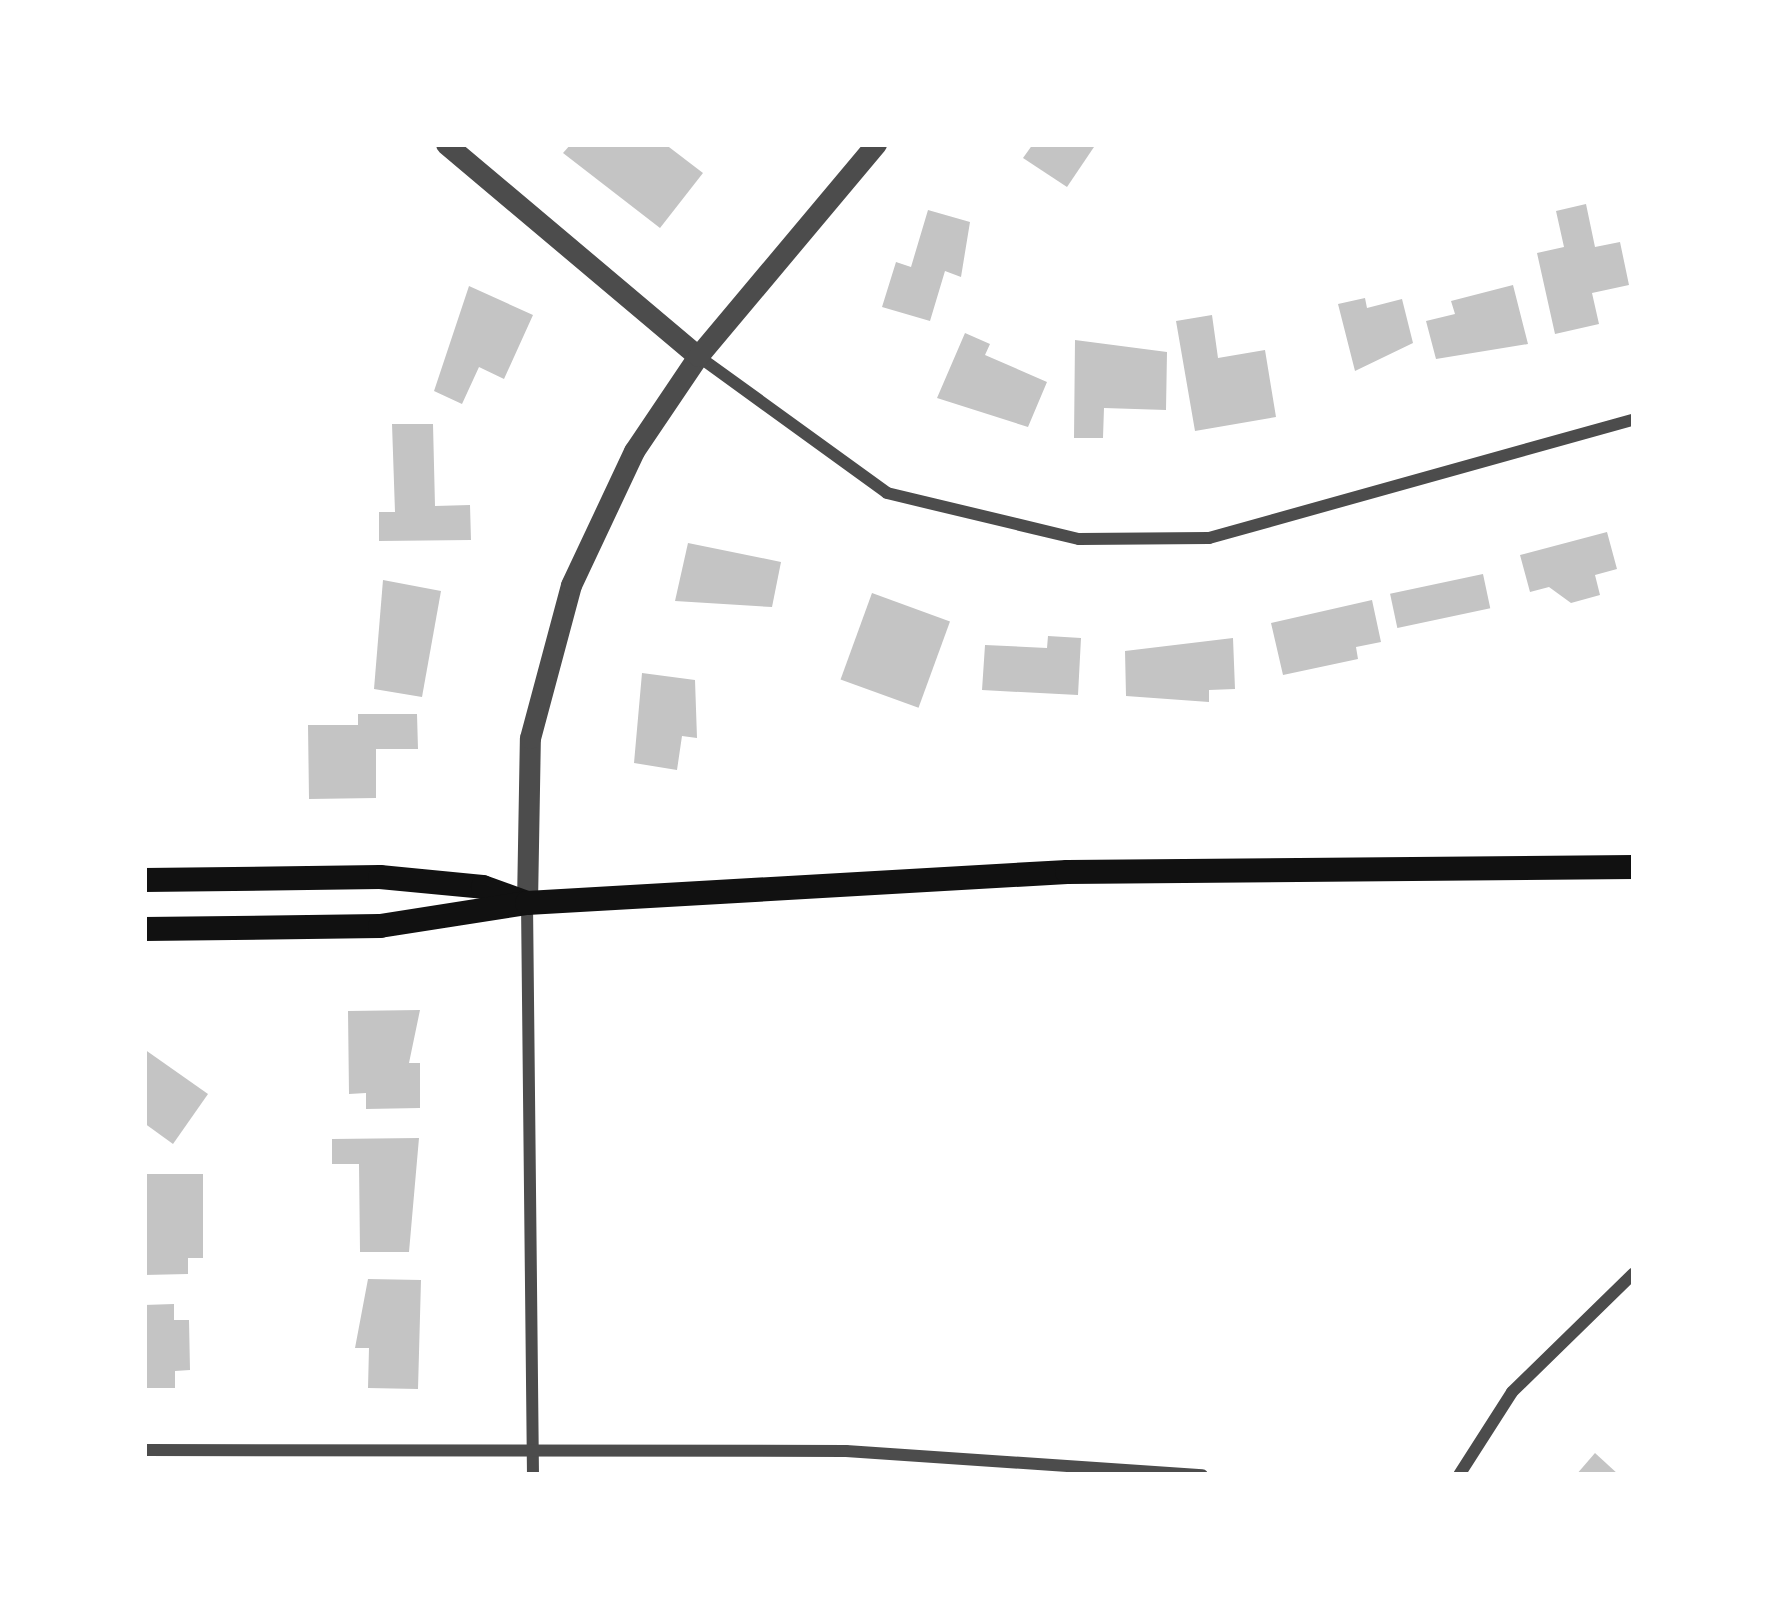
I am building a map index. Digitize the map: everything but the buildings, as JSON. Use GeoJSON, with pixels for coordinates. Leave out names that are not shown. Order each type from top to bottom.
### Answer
{"type":"FeatureCollection","features":[{"type":"Feature","properties":{"kind":"main road"},"geometry":{"type":"LineString","coordinates":[[144,929],[380,926],[527,903],[1066,872],[1634,867]]}},
{"type":"Feature","properties":{"kind":"main road"},"geometry":{"type":"LineString","coordinates":[[144,880],[380,877],[527,903]]}},
{"type":"Feature","properties":{"kind":"street"},"geometry":{"type":"LineString","coordinates":[[446,144],[698,356],[887,493],[1079,539],[1228,534],[1634,419]]}},
{"type":"Feature","properties":{"kind":"street"},"geometry":{"type":"LineString","coordinates":[[533,1475],[527,903],[530,738],[571,585],[634,452],[698,356],[876,144]]}},
{"type":"Feature","properties":{"kind":"street"},"geometry":{"type":"LineString","coordinates":[[1459,1475],[1511,1392],[1634,1273]]}},
{"type":"Feature","properties":{"kind":"street"},"geometry":{"type":"LineString","coordinates":[[144,1450],[533,1455],[846,1450],[1202,1475]]}}]}
